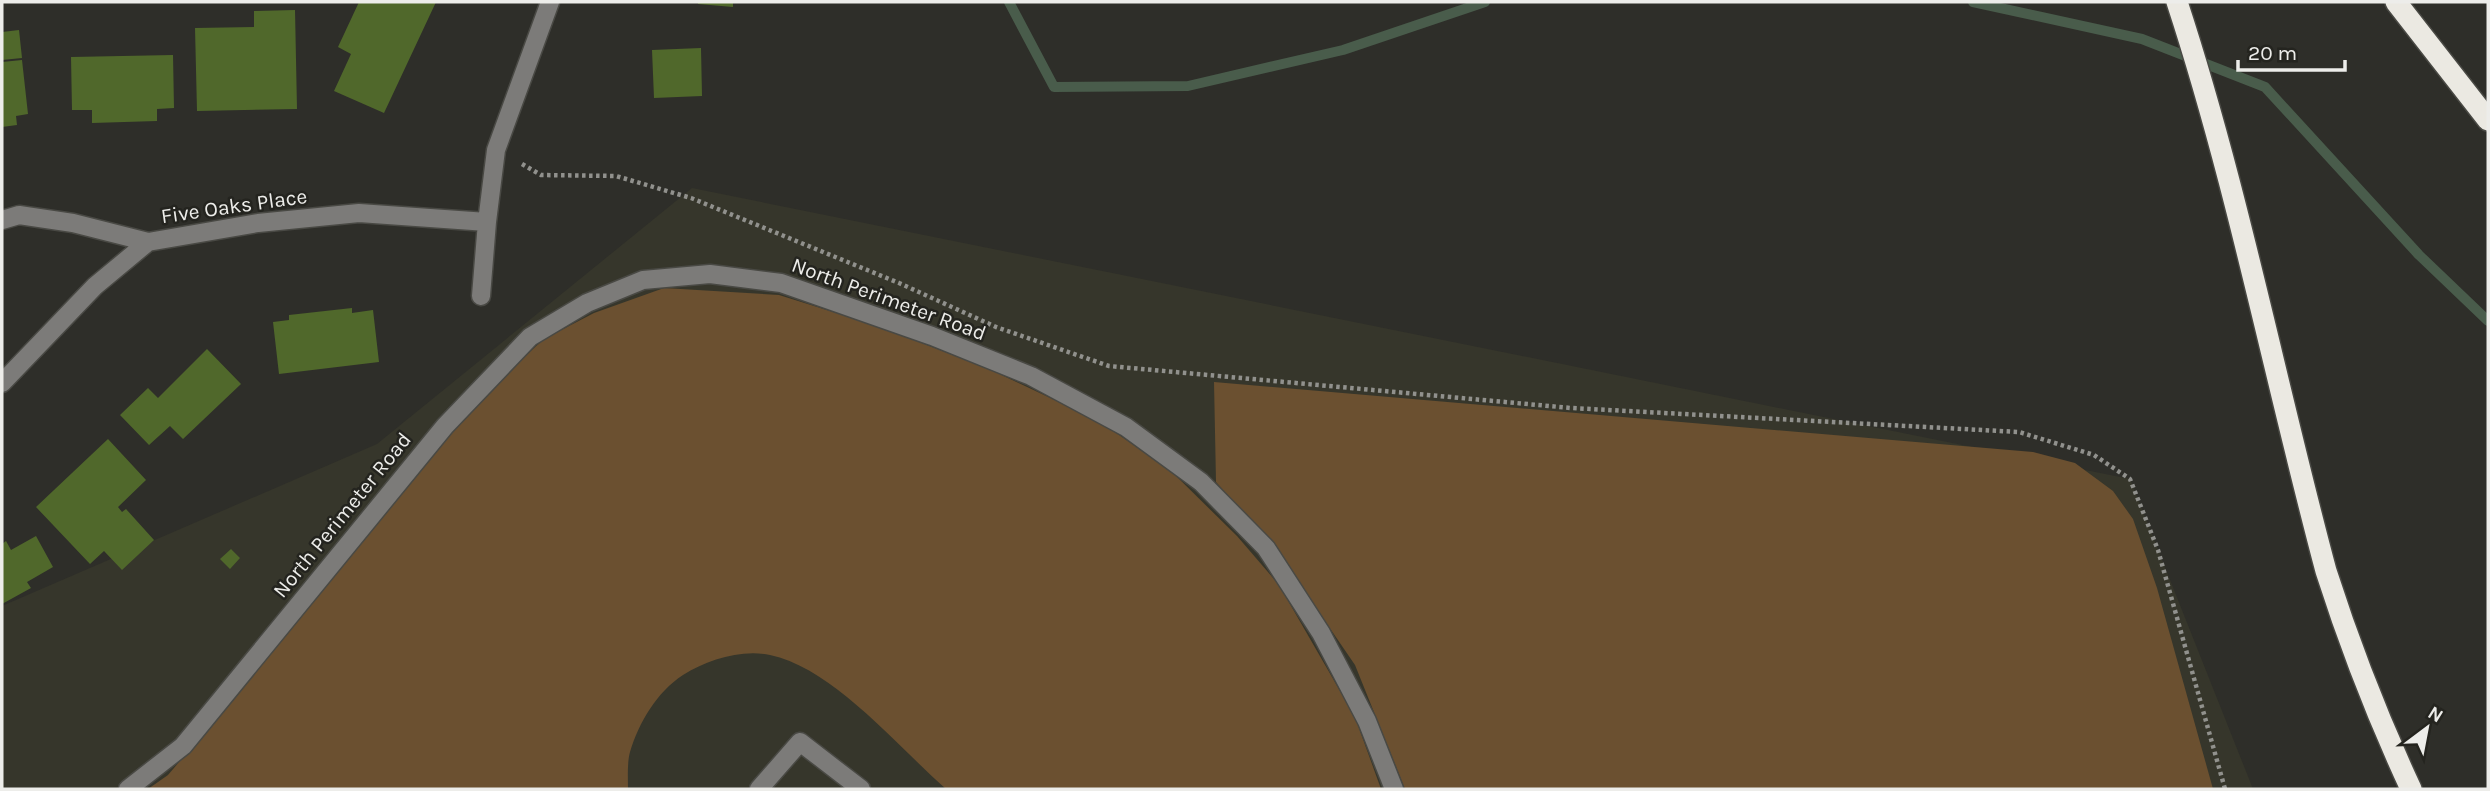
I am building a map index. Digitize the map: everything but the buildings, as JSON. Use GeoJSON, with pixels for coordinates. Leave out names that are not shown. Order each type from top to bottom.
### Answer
{"type":"FeatureCollection","features":[{"type":"Feature","properties":{"kind":"highway"},"geometry":{"type":"LineString","coordinates":[[2177,2],[2195,55],[2235,200],[2326,571],[2380,721],[2411,789]]}},
{"type":"Feature","properties":{"kind":"highway"},"geometry":{"type":"LineString","coordinates":[[2396,2],[2488,120]]}},
{"type":"Feature","properties":{"kind":"street"},"geometry":{"type":"LineString","coordinates":[[481,296],[496,150],[550,2]]}},
{"type":"Feature","properties":{"kind":"street","name":"Five Oaks Place"},"geometry":{"type":"LineString","coordinates":[[2,383],[96,286],[149,242],[258,223],[359,213],[487,222]]}},
{"type":"Feature","properties":{"kind":"street"},"geometry":{"type":"LineString","coordinates":[[2,220],[19,215],[73,223],[149,242]]}},
{"type":"Feature","properties":{"kind":"street","name":"North Perimeter Road"},"geometry":{"type":"LineString","coordinates":[[128,789],[183,746],[444,426],[530,337],[587,303],[643,280],[710,274],[781,283],[932,336],[1031,376],[1126,427],[1201,482],[1266,548],[1321,633],[1367,721],[1394,789]]}},
{"type":"Feature","properties":{"kind":"street"},"geometry":{"type":"LineString","coordinates":[[759,789],[800,742],[860,789]]}},
{"type":"Feature","properties":{"kind":"path"},"geometry":{"type":"LineString","coordinates":[[496,150],[541,175],[616,176],[691,198],[899,283],[996,327],[1109,366],[1571,408],[2019,432],[2094,455],[2130,479],[2158,550],[2225,789]]}},
{"type":"Feature","properties":{"kind":"shaded area"},"geometry":{"type":"Polygon","coordinates":[[[692,188],[2130,479],[2253,789],[2,789],[2,606],[377,444],[692,188]]]}},
{"type":"Feature","properties":{"kind":"shaded area"},"geometry":{"type":"Polygon","coordinates":[[[664,288],[779,295],[878,326],[989,369],[1097,420],[1169,469],[1237,536],[1279,585],[1355,717],[1381,789],[946,789],[841,692],[794,663],[770,655],[748,653],[725,657],[683,675],[657,699],[644,719],[630,752],[628,789],[148,789],[168,775],[244,686],[480,397],[544,339],[594,313],[664,288]]]}},
{"type":"Feature","properties":{"kind":"shaded area"},"geometry":{"type":"Polygon","coordinates":[[[1214,382],[2033,452],[2075,463],[2113,491],[2133,519],[2157,588],[2213,789],[1405,789],[1355,665],[1277,551],[1216,482],[1214,382]]]}},
{"type":"Feature","properties":{"kind":"waterway"},"geometry":{"type":"LineString","coordinates":[[1009,2],[1054,87],[1188,86],[1343,50],[1485,2]]}},
{"type":"Feature","properties":{"kind":"waterway"},"geometry":{"type":"LineString","coordinates":[[1973,2],[2142,39],[2265,87],[2419,255],[2488,321]]}}]}
